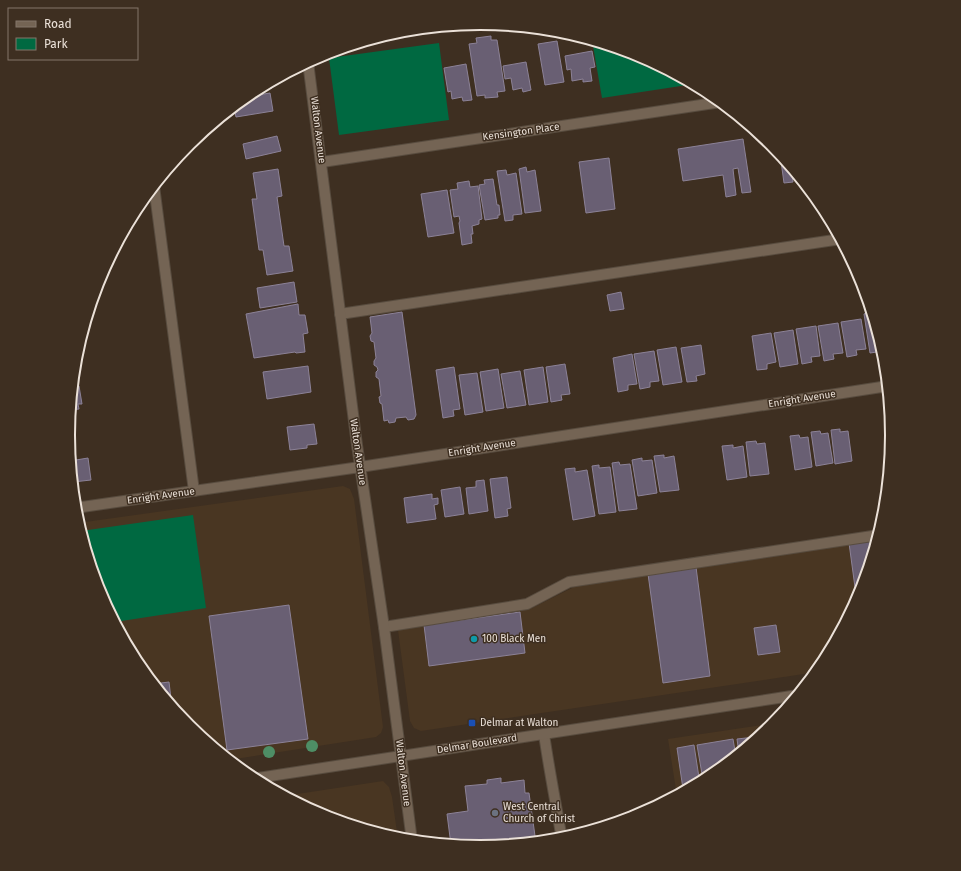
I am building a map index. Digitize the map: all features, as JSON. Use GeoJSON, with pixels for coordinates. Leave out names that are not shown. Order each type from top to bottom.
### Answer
{"type":"FeatureCollection","features":[{"type":"Feature","properties":{"kind":"street","name":"Walton Avenue"},"geometry":{"type":"LineString","coordinates":[[309,68],[360,466],[384,627],[411,835]]}},
{"type":"Feature","properties":{"kind":"street","name":"Kensington Place"},"geometry":{"type":"LineString","coordinates":[[322,162],[713,103]]}},
{"type":"Feature","properties":{"kind":"street"},"geometry":{"type":"LineString","coordinates":[[155,194],[194,491]]}},
{"type":"Feature","properties":{"kind":"street"},"geometry":{"type":"LineString","coordinates":[[340,314],[836,240]]}},
{"type":"Feature","properties":{"kind":"street","name":"Enright Avenue"},"geometry":{"type":"LineString","coordinates":[[82,507],[883,387]]}},
{"type":"Feature","properties":{"kind":"street"},"geometry":{"type":"LineString","coordinates":[[384,627],[527,604],[569,582],[873,536]]}},
{"type":"Feature","properties":{"kind":"street","name":"Delmar Boulevard"},"geometry":{"type":"LineString","coordinates":[[261,777],[791,696]]}},
{"type":"Feature","properties":{"kind":"street"},"geometry":{"type":"LineString","coordinates":[[544,734],[548,767],[561,833]]}},
{"type":"Feature","properties":{"kind":"shaded area"},"geometry":{"type":"Polygon","coordinates":[[[343,486],[350,489],[354,499],[383,727],[381,733],[376,737],[236,759],[194,722],[176,703],[143,661],[129,638],[106,591],[97,566],[85,522],[343,486]]]}},
{"type":"Feature","properties":{"kind":"shaded area"},"geometry":{"type":"Polygon","coordinates":[[[872,540],[855,591],[844,615],[832,638],[809,673],[421,731],[414,728],[410,721],[398,630],[532,608],[576,586],[872,540]]]}},
{"type":"Feature","properties":{"kind":"shaded area"},"geometry":{"type":"Polygon","coordinates":[[[764,725],[748,740],[706,773],[676,791],[668,739],[764,725]]]}},
{"type":"Feature","properties":{"kind":"shaded area"},"geometry":{"type":"Polygon","coordinates":[[[383,781],[389,787],[392,797],[397,832],[350,819],[325,810],[293,795],[383,781]]]}},
{"type":"Feature","properties":{"kind":"green space"},"geometry":{"type":"Polygon","coordinates":[[[439,43],[449,120],[339,135],[329,59],[336,57],[439,43]]]}},
{"type":"Feature","properties":{"kind":"green space"},"geometry":{"type":"Polygon","coordinates":[[[593,46],[636,61],[685,85],[602,98],[593,46]]]}},
{"type":"Feature","properties":{"kind":"green space"},"geometry":{"type":"Polygon","coordinates":[[[193,515],[206,608],[120,621],[106,591],[87,530],[193,515]]]}},
{"type":"Feature","properties":{"kind":"building"},"geometry":{"type":"Polygon","coordinates":[[[491,36],[491,40],[497,40],[505,91],[497,92],[498,97],[485,98],[485,95],[477,96],[469,44],[477,43],[476,38],[491,36]]]}},
{"type":"Feature","properties":{"kind":"building"},"geometry":{"type":"Polygon","coordinates":[[[557,41],[564,82],[545,85],[538,44],[557,41]]]}},
{"type":"Feature","properties":{"kind":"building"},"geometry":{"type":"Polygon","coordinates":[[[592,51],[595,67],[590,68],[592,81],[583,82],[583,79],[572,81],[571,69],[567,70],[565,56],[592,51]]]}},
{"type":"Feature","properties":{"kind":"building"},"geometry":{"type":"Polygon","coordinates":[[[526,62],[531,90],[523,92],[522,88],[513,90],[511,78],[505,79],[503,66],[526,62]]]}},
{"type":"Feature","properties":{"kind":"building"},"geometry":{"type":"Polygon","coordinates":[[[466,64],[472,100],[463,101],[462,97],[452,99],[451,91],[448,92],[444,68],[466,64]]]}},
{"type":"Feature","properties":{"kind":"building"},"geometry":{"type":"Polygon","coordinates":[[[270,93],[273,111],[236,117],[235,113],[261,95],[270,93]]]}},
{"type":"Feature","properties":{"kind":"building"},"geometry":{"type":"Polygon","coordinates":[[[277,136],[281,151],[246,159],[243,144],[277,136]]]}},
{"type":"Feature","properties":{"kind":"building"},"geometry":{"type":"Polygon","coordinates":[[[743,139],[751,192],[742,193],[738,168],[733,169],[736,195],[726,197],[723,175],[683,181],[678,149],[743,139]]]}},
{"type":"Feature","properties":{"kind":"building"},"geometry":{"type":"Polygon","coordinates":[[[609,158],[615,209],[586,213],[579,162],[609,158]]]}},
{"type":"Feature","properties":{"kind":"building"},"geometry":{"type":"Polygon","coordinates":[[[781,164],[792,177],[793,182],[784,183],[781,164]]]}},
{"type":"Feature","properties":{"kind":"building"},"geometry":{"type":"Polygon","coordinates":[[[526,167],[527,172],[535,170],[541,211],[525,213],[519,169],[526,167]]]}},
{"type":"Feature","properties":{"kind":"building"},"geometry":{"type":"Polygon","coordinates":[[[278,169],[282,196],[277,197],[284,246],[289,246],[293,271],[267,275],[263,250],[259,250],[252,199],[257,199],[253,173],[278,169]]]}},
{"type":"Feature","properties":{"kind":"building"},"geometry":{"type":"Polygon","coordinates":[[[506,170],[507,175],[516,173],[522,214],[513,215],[513,220],[505,221],[497,171],[506,170]]]}},
{"type":"Feature","properties":{"kind":"building"},"geometry":{"type":"Polygon","coordinates":[[[493,179],[500,215],[498,215],[498,218],[485,220],[479,185],[485,184],[484,180],[493,179]]]}},
{"type":"Feature","properties":{"kind":"building"},"geometry":{"type":"Polygon","coordinates":[[[469,181],[470,187],[478,186],[482,219],[479,220],[479,224],[472,226],[472,243],[462,245],[459,216],[454,217],[450,190],[458,189],[457,183],[469,181]]]}},
{"type":"Feature","properties":{"kind":"building"},"geometry":{"type":"Polygon","coordinates":[[[447,190],[454,233],[428,237],[421,194],[447,190]]]}},
{"type":"Feature","properties":{"kind":"building"},"geometry":{"type":"Polygon","coordinates":[[[294,282],[297,302],[260,308],[257,288],[294,282]]]}},
{"type":"Feature","properties":{"kind":"building"},"geometry":{"type":"Polygon","coordinates":[[[621,292],[624,309],[610,311],[607,295],[621,292]]]}},
{"type":"Feature","properties":{"kind":"building"},"geometry":{"type":"Polygon","coordinates":[[[298,304],[299,315],[305,315],[308,333],[303,334],[305,352],[254,358],[246,314],[298,304]]]}},
{"type":"Feature","properties":{"kind":"building"},"geometry":{"type":"Polygon","coordinates":[[[866,310],[877,352],[870,353],[864,314],[866,313],[866,310]]]}},
{"type":"Feature","properties":{"kind":"building"},"geometry":{"type":"Polygon","coordinates":[[[402,312],[416,415],[414,419],[408,420],[406,417],[396,418],[395,422],[389,423],[388,420],[384,421],[382,404],[380,403],[379,397],[381,396],[379,379],[376,377],[376,372],[378,370],[374,365],[376,358],[374,342],[371,341],[370,336],[372,333],[370,317],[402,312]]]}},
{"type":"Feature","properties":{"kind":"building"},"geometry":{"type":"Polygon","coordinates":[[[861,319],[866,349],[856,350],[857,355],[847,357],[841,322],[861,319]]]}},
{"type":"Feature","properties":{"kind":"building"},"geometry":{"type":"Polygon","coordinates":[[[838,323],[843,353],[833,354],[834,359],[824,361],[818,326],[838,323]]]}},
{"type":"Feature","properties":{"kind":"building"},"geometry":{"type":"Polygon","coordinates":[[[816,326],[820,356],[811,357],[812,362],[802,364],[796,329],[816,326]]]}},
{"type":"Feature","properties":{"kind":"building"},"geometry":{"type":"Polygon","coordinates":[[[793,330],[798,364],[780,367],[774,333],[793,330]]]}},
{"type":"Feature","properties":{"kind":"building"},"geometry":{"type":"Polygon","coordinates":[[[771,333],[776,362],[767,364],[767,369],[757,370],[752,336],[771,333]]]}},
{"type":"Feature","properties":{"kind":"building"},"geometry":{"type":"Polygon","coordinates":[[[701,345],[705,374],[696,376],[697,381],[687,382],[681,348],[701,345]]]}},
{"type":"Feature","properties":{"kind":"building"},"geometry":{"type":"Polygon","coordinates":[[[676,347],[682,382],[663,385],[657,350],[676,347]]]}},
{"type":"Feature","properties":{"kind":"building"},"geometry":{"type":"Polygon","coordinates":[[[654,351],[659,381],[650,382],[650,387],[640,389],[634,354],[654,351]]]}},
{"type":"Feature","properties":{"kind":"building"},"geometry":{"type":"Polygon","coordinates":[[[632,354],[637,384],[628,385],[628,390],[618,392],[613,358],[632,354]]]}},
{"type":"Feature","properties":{"kind":"building"},"geometry":{"type":"Polygon","coordinates":[[[565,364],[570,394],[561,395],[562,400],[551,402],[546,367],[565,364]]]}},
{"type":"Feature","properties":{"kind":"building"},"geometry":{"type":"Polygon","coordinates":[[[308,366],[311,392],[267,399],[263,372],[308,366]]]}},
{"type":"Feature","properties":{"kind":"building"},"geometry":{"type":"Polygon","coordinates":[[[454,367],[460,409],[453,410],[454,416],[443,418],[436,370],[454,367]]]}},
{"type":"Feature","properties":{"kind":"building"},"geometry":{"type":"Polygon","coordinates":[[[543,367],[548,402],[529,405],[524,370],[543,367]]]}},
{"type":"Feature","properties":{"kind":"building"},"geometry":{"type":"Polygon","coordinates":[[[498,369],[504,408],[486,411],[480,372],[498,369]]]}},
{"type":"Feature","properties":{"kind":"building"},"geometry":{"type":"Polygon","coordinates":[[[520,371],[526,405],[507,408],[501,374],[520,371]]]}},
{"type":"Feature","properties":{"kind":"building"},"geometry":{"type":"Polygon","coordinates":[[[477,373],[483,412],[465,415],[459,375],[477,373]]]}},
{"type":"Feature","properties":{"kind":"building"},"geometry":{"type":"Polygon","coordinates":[[[78,386],[79,386],[82,404],[78,404],[79,409],[76,409],[76,409],[78,386]]]}},
{"type":"Feature","properties":{"kind":"building"},"geometry":{"type":"Polygon","coordinates":[[[314,424],[317,444],[307,445],[307,448],[290,450],[287,427],[314,424]]]}},
{"type":"Feature","properties":{"kind":"building"},"geometry":{"type":"Polygon","coordinates":[[[840,429],[840,432],[848,431],[852,461],[835,464],[831,430],[840,429]]]}},
{"type":"Feature","properties":{"kind":"building"},"geometry":{"type":"Polygon","coordinates":[[[820,431],[821,434],[828,433],[833,463],[816,466],[811,432],[820,431]]]}},
{"type":"Feature","properties":{"kind":"building"},"geometry":{"type":"Polygon","coordinates":[[[799,435],[800,438],[808,437],[812,467],[795,470],[790,436],[799,435]]]}},
{"type":"Feature","properties":{"kind":"building"},"geometry":{"type":"Polygon","coordinates":[[[756,441],[757,444],[765,443],[769,474],[750,476],[746,442],[756,441]]]}},
{"type":"Feature","properties":{"kind":"building"},"geometry":{"type":"Polygon","coordinates":[[[733,445],[733,448],[743,446],[747,477],[727,480],[722,446],[733,445]]]}},
{"type":"Feature","properties":{"kind":"building"},"geometry":{"type":"Polygon","coordinates":[[[664,455],[664,458],[674,456],[679,490],[660,492],[654,456],[664,455]]]}},
{"type":"Feature","properties":{"kind":"building"},"geometry":{"type":"Polygon","coordinates":[[[88,458],[91,480],[78,482],[76,460],[88,458]]]}},
{"type":"Feature","properties":{"kind":"building"},"geometry":{"type":"Polygon","coordinates":[[[642,458],[642,461],[652,460],[657,493],[638,496],[632,460],[642,458]]]}},
{"type":"Feature","properties":{"kind":"building"},"geometry":{"type":"Polygon","coordinates":[[[619,462],[620,465],[630,464],[637,509],[619,511],[612,463],[619,462]]]}},
{"type":"Feature","properties":{"kind":"building"},"geometry":{"type":"Polygon","coordinates":[[[599,465],[599,468],[610,467],[616,512],[599,514],[592,466],[599,465]]]}},
{"type":"Feature","properties":{"kind":"building"},"geometry":{"type":"Polygon","coordinates":[[[575,468],[575,472],[587,470],[595,516],[573,520],[565,469],[575,468]]]}},
{"type":"Feature","properties":{"kind":"building"},"geometry":{"type":"Polygon","coordinates":[[[507,477],[511,508],[507,509],[508,516],[495,518],[490,479],[507,477]]]}},
{"type":"Feature","properties":{"kind":"building"},"geometry":{"type":"Polygon","coordinates":[[[484,480],[488,511],[469,514],[466,488],[476,487],[476,481],[484,480]]]}},
{"type":"Feature","properties":{"kind":"building"},"geometry":{"type":"Polygon","coordinates":[[[460,487],[464,514],[445,517],[441,490],[460,487]]]}},
{"type":"Feature","properties":{"kind":"building"},"geometry":{"type":"Polygon","coordinates":[[[432,494],[432,499],[438,498],[438,504],[434,505],[436,519],[407,523],[404,498],[432,494]]]}},
{"type":"Feature","properties":{"kind":"building"},"geometry":{"type":"Polygon","coordinates":[[[872,540],[855,590],[849,543],[872,540]]]}},
{"type":"Feature","properties":{"kind":"building"},"geometry":{"type":"Polygon","coordinates":[[[696,567],[710,676],[663,683],[648,574],[696,567]]]}},
{"type":"Feature","properties":{"kind":"building"},"geometry":{"type":"Polygon","coordinates":[[[289,605],[308,739],[227,750],[209,616],[289,605]]]}},
{"type":"Feature","properties":{"kind":"building","name":"100 Black Men"},"geometry":{"type":"Polygon","coordinates":[[[520,612],[525,653],[429,666],[424,625],[520,612]]]}},
{"type":"Feature","properties":{"kind":"building"},"geometry":{"type":"Polygon","coordinates":[[[776,625],[780,652],[758,655],[754,628],[776,625]]]}},
{"type":"Feature","properties":{"kind":"building"},"geometry":{"type":"Polygon","coordinates":[[[169,682],[171,697],[160,683],[169,682]]]}},
{"type":"Feature","properties":{"kind":"building"},"geometry":{"type":"Polygon","coordinates":[[[751,737],[738,748],[737,739],[751,737]]]}},
{"type":"Feature","properties":{"kind":"building"},"geometry":{"type":"Polygon","coordinates":[[[733,739],[735,751],[702,775],[697,745],[733,739]]]}},
{"type":"Feature","properties":{"kind":"building"},"geometry":{"type":"Polygon","coordinates":[[[694,745],[699,777],[683,787],[677,748],[694,745]]]}},
{"type":"Feature","properties":{"kind":"building","name":"West Central Church of Christ"},"geometry":{"type":"Polygon","coordinates":[[[501,778],[501,783],[524,780],[525,793],[529,793],[535,838],[480,841],[450,840],[447,814],[468,811],[465,786],[487,784],[487,780],[501,778]]]}},
{"type":"Feature","properties":{"kind":"place","name":"100 Black Men"},"geometry":{"type":"Point","coordinates":[474,639]}},
{"type":"Feature","properties":{"kind":"place","name":"Delmar at Walton"},"geometry":{"type":"Point","coordinates":[472,723]}},
{"type":"Feature","properties":{"kind":"place","name":"West Central Church of Christ"},"geometry":{"type":"Point","coordinates":[495,813]}}]}
